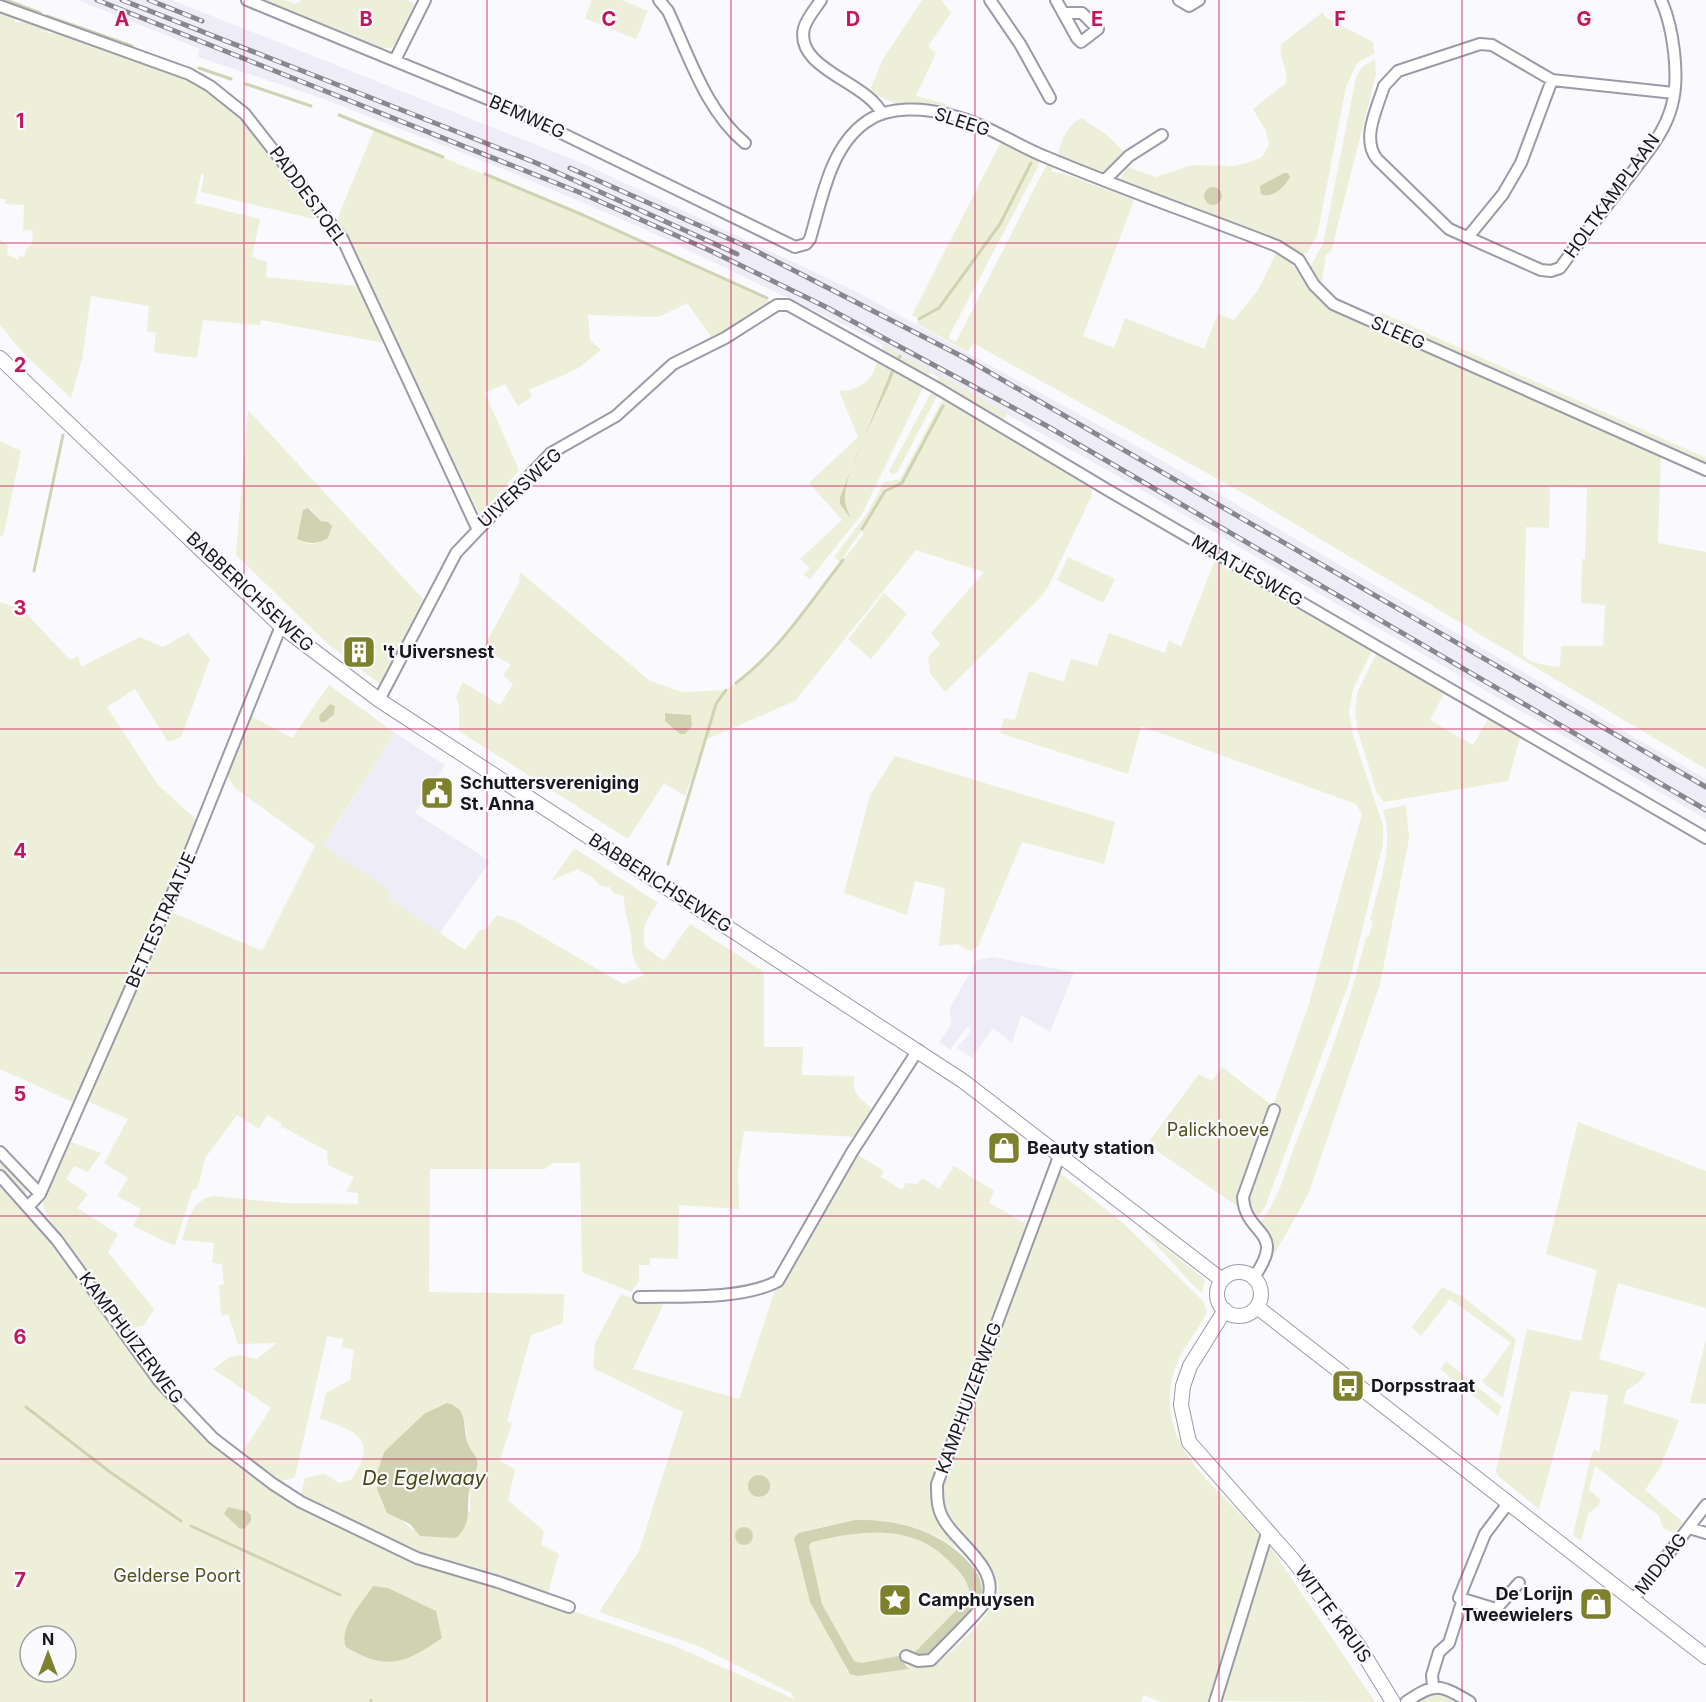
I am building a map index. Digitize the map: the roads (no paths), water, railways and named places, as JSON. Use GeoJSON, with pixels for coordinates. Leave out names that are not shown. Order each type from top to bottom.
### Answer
{"type":"FeatureCollection","features":[{"type":"Feature","properties":{"kind":"main road","name":"BABBERICHSEWEG"},"geometry":{"type":"LineString","coordinates":[[0,358],[281,626],[379,700],[918,1050],[1060,1154],[1222,1280]]}},
{"type":"Feature","properties":{"kind":"main road"},"geometry":{"type":"LineString","coordinates":[[1238,1272],[1254,1277],[1261,1291],[1257,1307],[1242,1315],[1225,1310],[1218,1296],[1222,1280],[1238,1272]]}},
{"type":"Feature","properties":{"kind":"main road"},"geometry":{"type":"LineString","coordinates":[[1257,1307],[1706,1657]]}},
{"type":"Feature","properties":{"kind":"main road","name":"WITTE KRUIS"},"geometry":{"type":"LineString","coordinates":[[1225,1310],[1190,1366],[1183,1386],[1181,1405],[1189,1442],[1198,1456],[1268,1530],[1358,1645],[1393,1702]]}},
{"type":"Feature","properties":{"kind":"street","name":"BEMWEG"},"geometry":{"type":"LineString","coordinates":[[247,0],[512,109],[789,244],[801,247]]}},
{"type":"Feature","properties":{"kind":"street"},"geometry":{"type":"LineString","coordinates":[[395,60],[425,0]]}},
{"type":"Feature","properties":{"kind":"street"},"geometry":{"type":"LineString","coordinates":[[659,0],[668,11],[716,112],[729,130],[745,142]]}},
{"type":"Feature","properties":{"kind":"street"},"geometry":{"type":"LineString","coordinates":[[821,0],[804,27],[807,50],[823,67],[873,99],[882,114]]}},
{"type":"Feature","properties":{"kind":"street"},"geometry":{"type":"LineString","coordinates":[[990,0],[1020,44],[1050,98]]}},
{"type":"Feature","properties":{"kind":"street"},"geometry":{"type":"LineString","coordinates":[[1056,0],[1063,13]]}},
{"type":"Feature","properties":{"kind":"street"},"geometry":{"type":"LineString","coordinates":[[1179,0],[1189,6],[1199,0]]}},
{"type":"Feature","properties":{"kind":"street"},"geometry":{"type":"LineString","coordinates":[[1661,0],[1669,16],[1674,93]]}},
{"type":"Feature","properties":{"kind":"street","name":"PADDESTOEL"},"geometry":{"type":"LineString","coordinates":[[0,6],[189,74],[210,86],[244,114],[342,238],[477,528]]}},
{"type":"Feature","properties":{"kind":"street","name":"HOLTKAMPLAAN"},"geometry":{"type":"LineString","coordinates":[[1480,44],[1492,45],[1552,80],[1674,93],[1666,121],[1650,148],[1560,268],[1551,271],[1541,270],[1449,229],[1372,152],[1371,131],[1384,86],[1398,71],[1480,44]]}},
{"type":"Feature","properties":{"kind":"street"},"geometry":{"type":"LineString","coordinates":[[1468,237],[1503,194],[1521,163],[1552,80]]}},
{"type":"Feature","properties":{"kind":"street","name":"SLEEG"},"geometry":{"type":"LineString","coordinates":[[801,247],[810,239],[834,163],[844,146],[867,121],[882,114],[901,110],[949,114],[974,122],[1046,157],[1277,246],[1299,260],[1314,285],[1333,304],[1706,470]]}},
{"type":"Feature","properties":{"kind":"street"},"geometry":{"type":"LineString","coordinates":[[1106,179],[1129,156],[1162,135]]}},
{"type":"Feature","properties":{"kind":"street","name":"UIVERSWEG"},"geometry":{"type":"LineString","coordinates":[[379,700],[456,552],[551,453],[616,416],[673,364],[725,338],[777,305],[788,305]]}},
{"type":"Feature","properties":{"kind":"street","name":"MAATJESWEG"},"geometry":{"type":"LineString","coordinates":[[788,305],[924,380],[1106,489],[1706,838]]}},
{"type":"Feature","properties":{"kind":"street","name":"BETTESTRAATJE"},"geometry":{"type":"LineString","coordinates":[[28,1207],[40,1194],[184,867],[233,751],[281,626]]}},
{"type":"Feature","properties":{"kind":"street"},"geometry":{"type":"LineString","coordinates":[[639,1297],[734,1292],[761,1288],[778,1281],[852,1152],[918,1050]]}},
{"type":"Feature","properties":{"kind":"street"},"geometry":{"type":"LineString","coordinates":[[1254,1277],[1265,1262],[1268,1248],[1264,1237],[1244,1208],[1243,1197],[1274,1110]]}},
{"type":"Feature","properties":{"kind":"street"},"geometry":{"type":"LineString","coordinates":[[0,1152],[40,1194]]}},
{"type":"Feature","properties":{"kind":"street","name":"KAMPHUIZERWEG"},"geometry":{"type":"LineString","coordinates":[[906,1656],[918,1662],[931,1660],[988,1599],[989,1582],[981,1566],[944,1521],[937,1502],[937,1484],[1060,1154]]}},
{"type":"Feature","properties":{"kind":"street","name":"KAMPHUIZERWEG"},"geometry":{"type":"LineString","coordinates":[[0,1176],[57,1240],[159,1381],[213,1438],[273,1484],[301,1502],[417,1558],[498,1582],[568,1607]]}},
{"type":"Feature","properties":{"kind":"street"},"geometry":{"type":"LineString","coordinates":[[1509,1502],[1485,1534],[1459,1598],[1496,1609],[1519,1583]]}},
{"type":"Feature","properties":{"kind":"street","name":"MIDDAG"},"geometry":{"type":"LineString","coordinates":[[1633,1600],[1706,1505]]}},
{"type":"Feature","properties":{"kind":"street","name":"MIDDAG"},"geometry":{"type":"LineString","coordinates":[[1689,1528],[1706,1533]]}},
{"type":"Feature","properties":{"kind":"street"},"geometry":{"type":"LineString","coordinates":[[1215,1702],[1268,1530]]}},
{"type":"Feature","properties":{"kind":"street"},"geometry":{"type":"LineString","coordinates":[[1433,1686],[1432,1675],[1439,1652],[1449,1643],[1463,1599]]}},
{"type":"Feature","properties":{"kind":"street"},"geometry":{"type":"LineString","coordinates":[[1406,1702],[1433,1686],[1444,1687],[1470,1702]]}},
{"type":"Feature","properties":{"kind":"water"},"geometry":{"type":"Polygon","coordinates":[[[1288,173],[1290,177],[1282,188],[1269,195],[1261,194],[1260,186],[1288,173]]]}},
{"type":"Feature","properties":{"kind":"water"},"geometry":{"type":"Polygon","coordinates":[[[1213,187],[1219,190],[1222,196],[1219,202],[1213,205],[1207,202],[1204,196],[1207,190],[1213,187]]]}},
{"type":"Feature","properties":{"kind":"water"},"geometry":{"type":"Polygon","coordinates":[[[891,371],[894,372],[888,386],[863,440],[891,371]]]}},
{"type":"Feature","properties":{"kind":"water"},"geometry":{"type":"Polygon","coordinates":[[[851,469],[845,499],[850,518],[840,504],[840,497],[851,469]]]}},
{"type":"Feature","properties":{"kind":"water"},"geometry":{"type":"Polygon","coordinates":[[[308,508],[321,521],[328,522],[332,526],[328,538],[320,542],[313,543],[297,539],[303,510],[308,508]]]}},
{"type":"Feature","properties":{"kind":"water"},"geometry":{"type":"Polygon","coordinates":[[[330,704],[335,706],[334,715],[325,722],[320,722],[319,716],[330,704]]]}},
{"type":"Feature","properties":{"kind":"water"},"geometry":{"type":"Polygon","coordinates":[[[665,713],[691,715],[692,726],[685,734],[680,734],[665,721],[665,713]]]}},
{"type":"Feature","properties":{"kind":"water","name":"De Egelwaay"},"geometry":{"type":"Polygon","coordinates":[[[447,1403],[459,1409],[462,1414],[466,1438],[477,1460],[469,1494],[467,1520],[462,1532],[456,1538],[420,1536],[410,1524],[387,1513],[377,1489],[377,1473],[384,1452],[424,1414],[447,1403]]]}},
{"type":"Feature","properties":{"kind":"water"},"geometry":{"type":"Polygon","coordinates":[[[759,1475],[767,1478],[770,1486],[767,1494],[759,1497],[751,1494],[748,1486],[751,1478],[759,1475]]]}},
{"type":"Feature","properties":{"kind":"water"},"geometry":{"type":"Polygon","coordinates":[[[228,1507],[246,1511],[251,1515],[251,1521],[244,1529],[239,1528],[224,1514],[228,1507]]]}},
{"type":"Feature","properties":{"kind":"water"},"geometry":{"type":"Polygon","coordinates":[[[855,1520],[904,1525],[934,1536],[960,1554],[972,1566],[979,1578],[982,1591],[976,1607],[964,1623],[928,1659],[913,1654],[964,1602],[969,1591],[965,1580],[952,1564],[921,1541],[904,1535],[849,1534],[812,1542],[809,1546],[822,1604],[854,1661],[862,1663],[898,1656],[909,1669],[857,1676],[850,1674],[810,1602],[794,1538],[798,1533],[855,1520]]]}},
{"type":"Feature","properties":{"kind":"water"},"geometry":{"type":"Polygon","coordinates":[[[744,1527],[750,1530],[753,1536],[750,1542],[744,1545],[738,1542],[735,1536],[738,1530],[744,1527]]]}},
{"type":"Feature","properties":{"kind":"water"},"geometry":{"type":"Polygon","coordinates":[[[373,1586],[388,1588],[436,1611],[442,1638],[417,1654],[395,1661],[384,1662],[373,1659],[346,1647],[344,1639],[348,1623],[373,1586]]]}},
{"type":"Feature","properties":{"kind":"waterway"},"geometry":{"type":"LineString","coordinates":[[6,0],[40,13]]}},
{"type":"Feature","properties":{"kind":"waterway"},"geometry":{"type":"LineString","coordinates":[[47,16],[132,46]]}},
{"type":"Feature","properties":{"kind":"waterway"},"geometry":{"type":"LineString","coordinates":[[199,68],[231,79]]}},
{"type":"Feature","properties":{"kind":"waterway"},"geometry":{"type":"LineString","coordinates":[[246,84],[311,106]]}},
{"type":"Feature","properties":{"kind":"waterway"},"geometry":{"type":"LineString","coordinates":[[339,115],[443,157]]}},
{"type":"Feature","properties":{"kind":"waterway"},"geometry":{"type":"LineString","coordinates":[[919,319],[939,308],[1000,224],[1031,163]]}},
{"type":"Feature","properties":{"kind":"waterway"},"geometry":{"type":"LineString","coordinates":[[485,174],[583,215],[767,298]]}},
{"type":"Feature","properties":{"kind":"waterway"},"geometry":{"type":"LineString","coordinates":[[862,529],[885,491],[902,483],[943,406]]}},
{"type":"Feature","properties":{"kind":"waterway"},"geometry":{"type":"LineString","coordinates":[[34,571],[63,435]]}},
{"type":"Feature","properties":{"kind":"waterway"},"geometry":{"type":"LineString","coordinates":[[736,683],[780,641],[843,560]]}},
{"type":"Feature","properties":{"kind":"waterway"},"geometry":{"type":"LineString","coordinates":[[668,864],[716,704],[726,690]]}},
{"type":"Feature","properties":{"kind":"waterway"},"geometry":{"type":"LineString","coordinates":[[26,1407],[110,1472],[181,1521]]}},
{"type":"Feature","properties":{"kind":"waterway"},"geometry":{"type":"LineString","coordinates":[[191,1526],[340,1595]]}},
{"type":"Feature","properties":{"kind":"railway"},"geometry":{"type":"LineString","coordinates":[[97,0],[581,193],[711,251],[826,307],[1047,426],[1706,810]]}},
{"type":"Feature","properties":{"kind":"railway"},"geometry":{"type":"LineString","coordinates":[[122,0],[534,162],[737,254]]}},
{"type":"Feature","properties":{"kind":"railway"},"geometry":{"type":"LineString","coordinates":[[149,0],[202,21]]}},
{"type":"Feature","properties":{"kind":"railway"},"geometry":{"type":"LineString","coordinates":[[570,168],[752,249],[963,357],[1706,787]]}},
{"type":"Feature","properties":{"kind":"place","name":"'t Uiversnest"},"geometry":{"type":"Point","coordinates":[359,652]}},
{"type":"Feature","properties":{"kind":"place","name":"Schuttersvereniging St. Anna"},"geometry":{"type":"Point","coordinates":[437,793]}},
{"type":"Feature","properties":{"kind":"place","name":"Beauty station"},"geometry":{"type":"Point","coordinates":[1004,1148]}},
{"type":"Feature","properties":{"kind":"place","name":"Dorpsstraat"},"geometry":{"type":"Point","coordinates":[1348,1386]}},
{"type":"Feature","properties":{"kind":"place","name":"Camphuysen"},"geometry":{"type":"Point","coordinates":[895,1600]}},
{"type":"Feature","properties":{"kind":"place","name":"De Lorijn Tweewielers"},"geometry":{"type":"Point","coordinates":[1596,1604]}},
{"type":"Feature","properties":{"kind":"park label","name":"Palickhoeve"},"geometry":{"type":"Point","coordinates":[1218,1130]}},
{"type":"Feature","properties":{"kind":"park label","name":"Gelderse Poort"},"geometry":{"type":"Point","coordinates":[177,1576]}}]}
